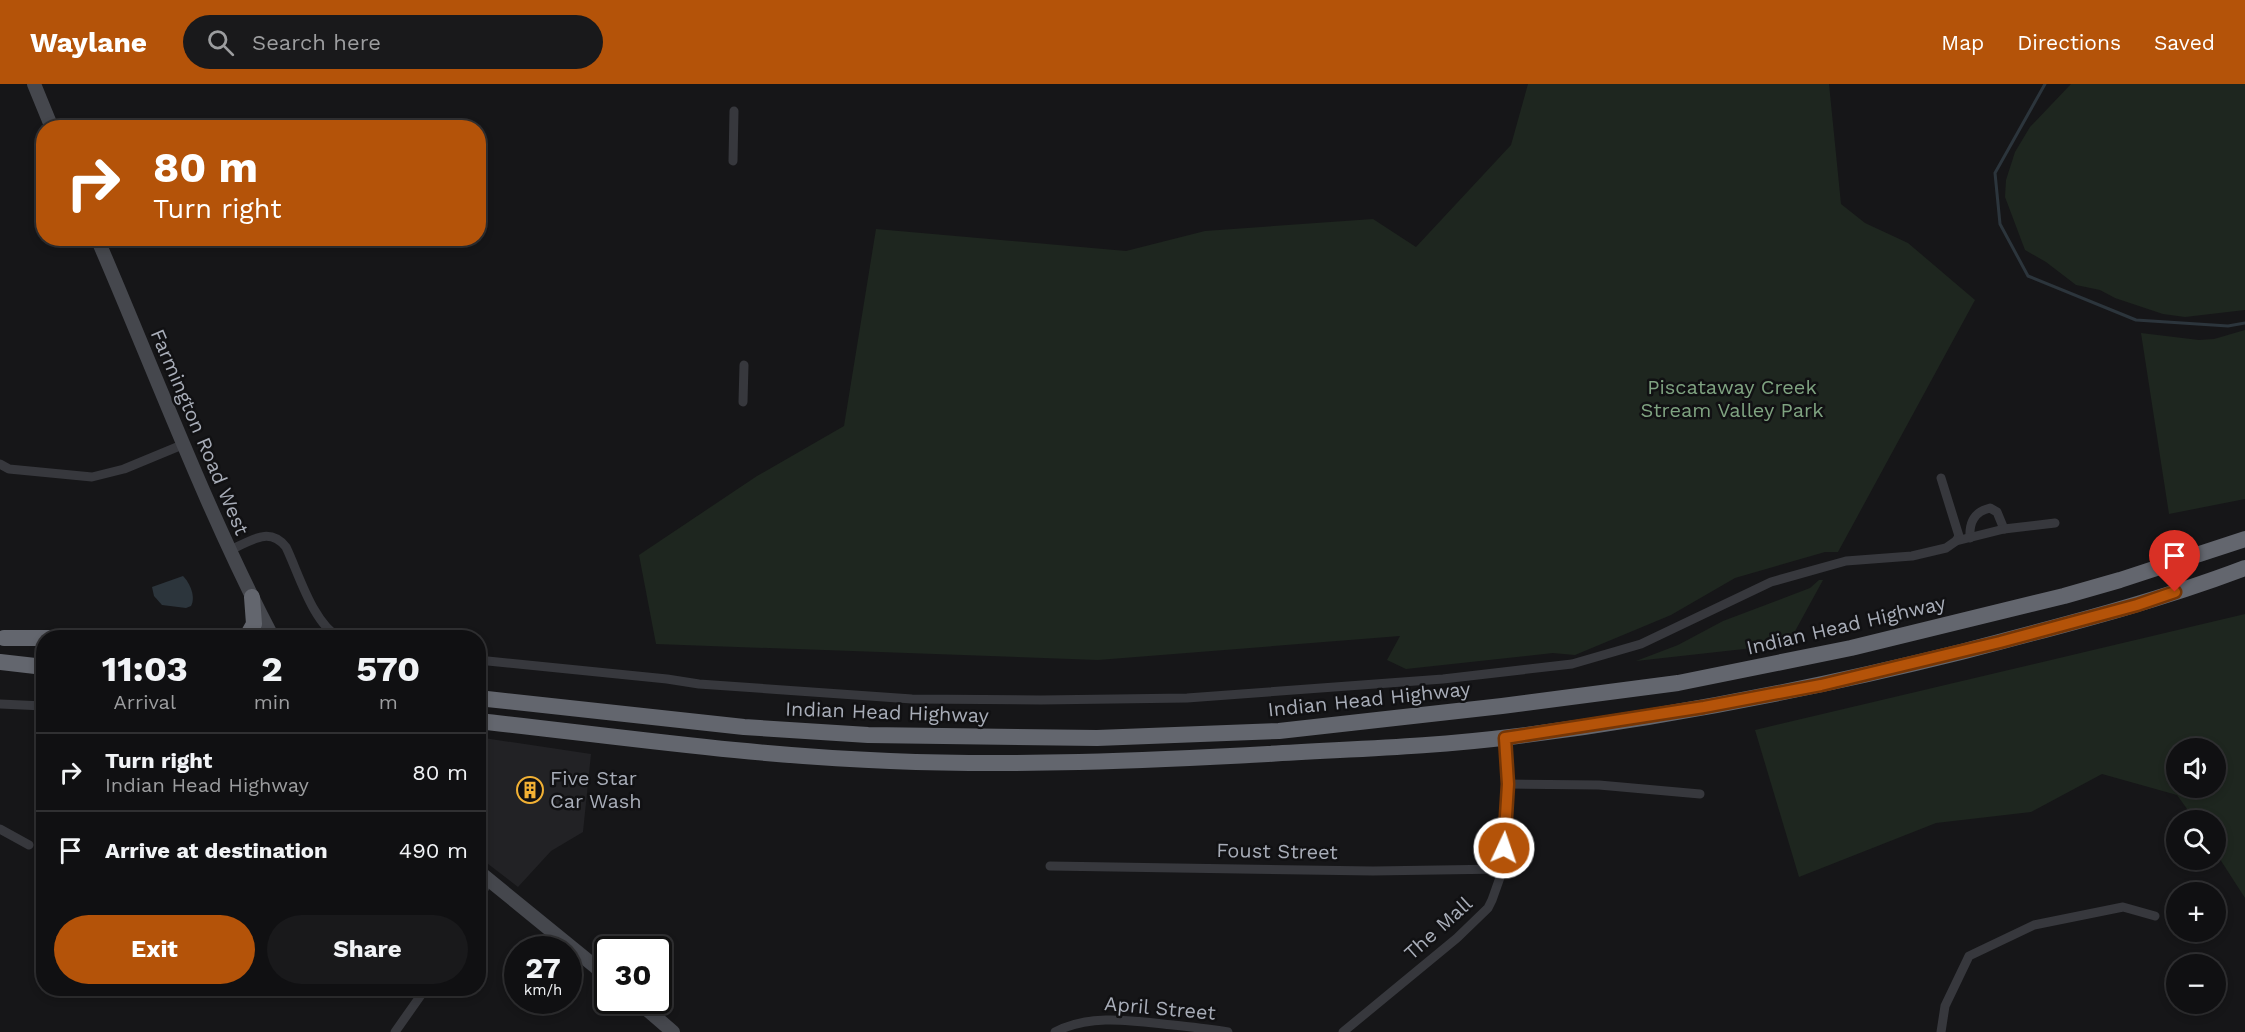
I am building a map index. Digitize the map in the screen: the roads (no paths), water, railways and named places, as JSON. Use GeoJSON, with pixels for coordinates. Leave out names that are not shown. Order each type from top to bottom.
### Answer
{"type":"FeatureCollection","features":[{"type":"Feature","properties":{"kind":"highway","name":"Indian Head Highway"},"geometry":{"type":"LineString","coordinates":[[486,699],[744,727],[868,735],[1097,738],[1301,729],[1678,683],[1768,665],[1851,648],[2064,596],[2245,539]]}},
{"type":"Feature","properties":{"kind":"highway"},"geometry":{"type":"LineString","coordinates":[[486,722],[680,745],[901,762],[1125,762],[1505,738],[1704,707],[1882,671],[2137,605],[2245,568]]}},
{"type":"Feature","properties":{"kind":"highway"},"geometry":{"type":"LineString","coordinates":[[251,630],[254,624],[252,597]]}},
{"type":"Feature","properties":{"kind":"highway"},"geometry":{"type":"LineString","coordinates":[[2,637],[36,637]]}},
{"type":"Feature","properties":{"kind":"highway"},"geometry":{"type":"LineString","coordinates":[[2,637],[36,641]]}},
{"type":"Feature","properties":{"kind":"highway"},"geometry":{"type":"LineString","coordinates":[[0,662],[36,666]]}},
{"type":"Feature","properties":{"kind":"highway"},"geometry":{"type":"LineString","coordinates":[[486,727],[542,728]]}},
{"type":"Feature","properties":{"kind":"street"},"geometry":{"type":"LineString","coordinates":[[34,84],[49,120]]}},
{"type":"Feature","properties":{"kind":"street"},"geometry":{"type":"LineString","coordinates":[[733,161],[734,111]]}},
{"type":"Feature","properties":{"kind":"street","name":"Farmington Road West"},"geometry":{"type":"LineString","coordinates":[[100,246],[182,445],[269,630]]}},
{"type":"Feature","properties":{"kind":"street"},"geometry":{"type":"LineString","coordinates":[[743,402],[744,365]]}},
{"type":"Feature","properties":{"kind":"street"},"geometry":{"type":"LineString","coordinates":[[0,464],[9,469],[92,477],[124,469],[182,445]]}},
{"type":"Feature","properties":{"kind":"street"},"geometry":{"type":"LineString","coordinates":[[1941,478],[1959,536],[1956,541]]}},
{"type":"Feature","properties":{"kind":"street"},"geometry":{"type":"LineString","coordinates":[[1970,538],[1973,517],[1990,508],[1997,512],[2004,529]]}},
{"type":"Feature","properties":{"kind":"street"},"geometry":{"type":"LineString","coordinates":[[486,661],[699,684],[922,699],[1187,698],[1443,679],[1583,662],[1641,644],[1770,582],[1846,561],[1912,556],[1946,548],[1956,541],[2004,529],[2055,523]]}},
{"type":"Feature","properties":{"kind":"street"},"geometry":{"type":"LineString","coordinates":[[230,550],[261,537],[271,535],[279,538],[286,547],[315,611],[328,630]]}},
{"type":"Feature","properties":{"kind":"street"},"geometry":{"type":"LineString","coordinates":[[0,704],[36,706]]}},
{"type":"Feature","properties":{"kind":"street","name":"The Mall"},"geometry":{"type":"LineString","coordinates":[[1343,1032],[1475,920],[1492,900],[1503,869],[1508,784],[1505,738]]}},
{"type":"Feature","properties":{"kind":"street"},"geometry":{"type":"LineString","coordinates":[[1508,784],[1599,785],[1700,794]]}},
{"type":"Feature","properties":{"kind":"street"},"geometry":{"type":"LineString","coordinates":[[0,829],[29,844]]}},
{"type":"Feature","properties":{"kind":"street","name":"Foust Street"},"geometry":{"type":"LineString","coordinates":[[1050,866],[1373,871],[1503,869]]}},
{"type":"Feature","properties":{"kind":"street"},"geometry":{"type":"LineString","coordinates":[[486,877],[594,965]]}},
{"type":"Feature","properties":{"kind":"street"},"geometry":{"type":"LineString","coordinates":[[1941,1032],[1945,1006],[1969,956],[2034,925],[2122,907],[2155,916]]}},
{"type":"Feature","properties":{"kind":"street"},"geometry":{"type":"LineString","coordinates":[[395,1032],[420,996]]}},
{"type":"Feature","properties":{"kind":"street"},"geometry":{"type":"LineString","coordinates":[[652,1014],[673,1032]]}},
{"type":"Feature","properties":{"kind":"street","name":"April Street"},"geometry":{"type":"LineString","coordinates":[[1055,1032],[1077,1023],[1105,1020],[1228,1032]]}},
{"type":"Feature","properties":{"kind":"waterway"},"geometry":{"type":"LineString","coordinates":[[2045,84],[1995,173],[2000,224],[2028,276],[2136,320],[2228,326],[2245,323]]}},
{"type":"Feature","properties":{"kind":"place","name":"Five Star Car Wash"},"geometry":{"type":"Point","coordinates":[530,790]}},
{"type":"Feature","properties":{"kind":"park label","name":"Piscataway Creek Stream Valley Park"},"geometry":{"type":"Point","coordinates":[1732,398]}}]}
